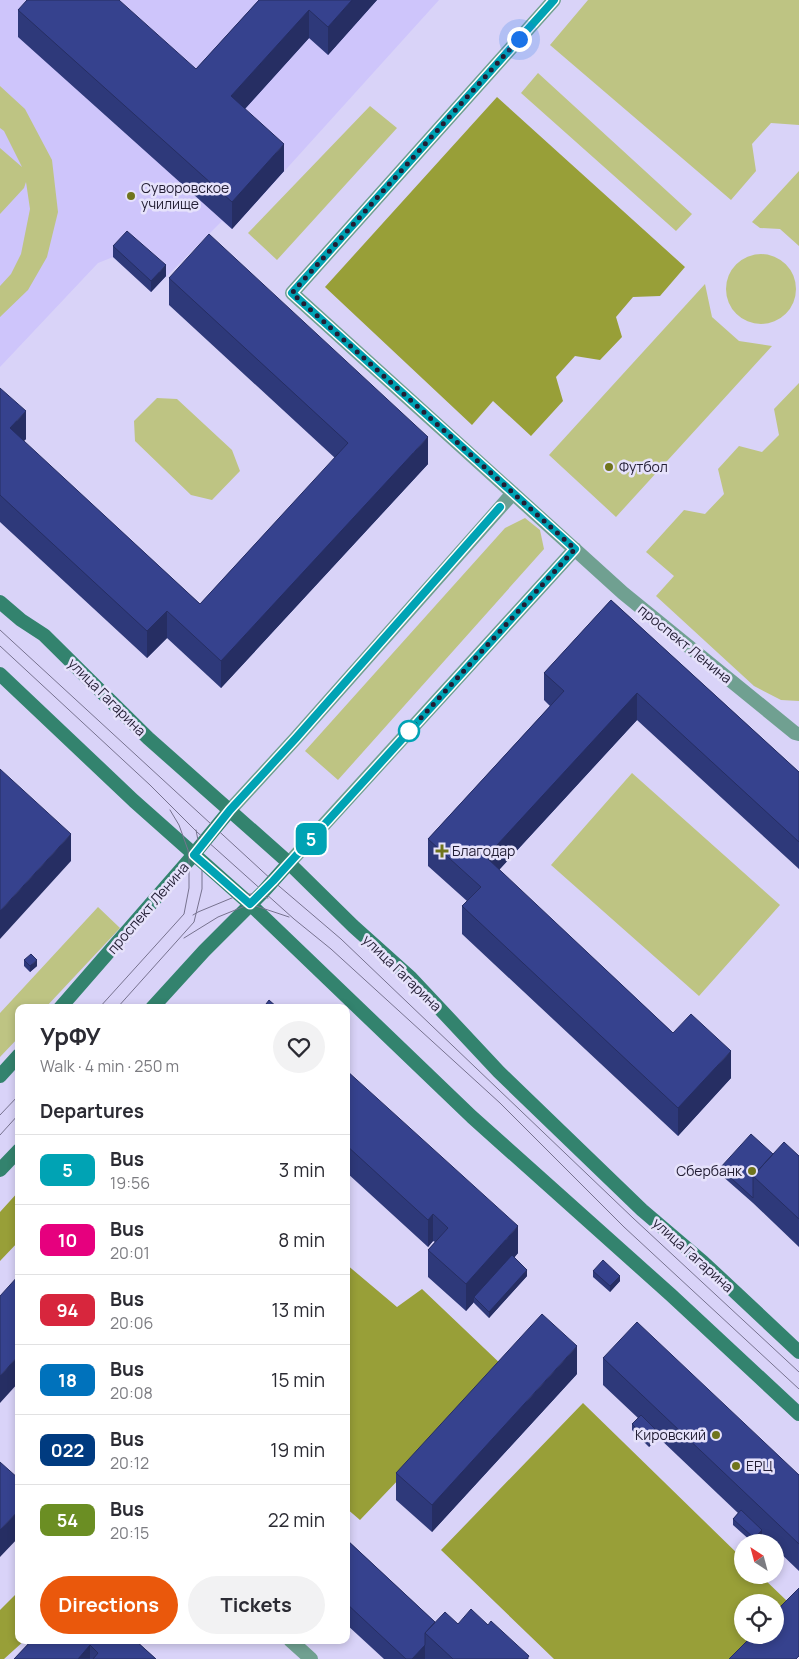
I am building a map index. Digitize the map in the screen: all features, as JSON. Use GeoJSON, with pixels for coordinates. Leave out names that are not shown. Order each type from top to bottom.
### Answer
{"type":"FeatureCollection","features":[{"type":"Feature","properties":{"kind":"main road","name":"улица Гагарина"},"geometry":{"type":"LineString","coordinates":[[0,602],[21,620],[44,634],[148,738],[289,863],[353,926],[410,978],[499,1072],[628,1196],[703,1262],[799,1352]]}},
{"type":"Feature","properties":{"kind":"main road"},"geometry":{"type":"LineString","coordinates":[[0,674],[134,801],[250,904],[472,1117],[671,1295],[799,1414]]}},
{"type":"Feature","properties":{"kind":"main road","name":"проспект Ленина"},"geometry":{"type":"LineString","coordinates":[[64,1004],[194,855],[230,810]]}},
{"type":"Feature","properties":{"kind":"main road"},"geometry":{"type":"LineString","coordinates":[[156,1004],[289,863]]}},
{"type":"Feature","properties":{"kind":"main road"},"geometry":{"type":"LineString","coordinates":[[0,1076],[15,1059]]}},
{"type":"Feature","properties":{"kind":"main road"},"geometry":{"type":"LineString","coordinates":[[0,1170],[15,1154]]}},
{"type":"Feature","properties":{"kind":"street","name":"проспект Ленина"},"geometry":{"type":"LineString","coordinates":[[554,0],[292,293],[623,593],[794,732],[799,734]]}},
{"type":"Feature","properties":{"kind":"street","name":"проспект Ленина"},"geometry":{"type":"LineString","coordinates":[[230,810],[513,493]]}},
{"type":"Feature","properties":{"kind":"street"},"geometry":{"type":"LineString","coordinates":[[289,863],[575,549]]}},
{"type":"Feature","properties":{"kind":"street"},"geometry":{"type":"LineString","coordinates":[[294,1644],[311,1659]]}},
{"type":"Feature","properties":{"kind":"shaded area","name":"Суворовское училище"},"geometry":{"type":"Polygon","coordinates":[[[0,0],[439,0],[232,229],[222,221],[151,292],[113,257],[98,263],[0,367],[0,0]]]}},
{"type":"Feature","properties":{"kind":"green space"},"geometry":{"type":"Polygon","coordinates":[[[588,0],[799,0],[799,125],[771,123],[752,144],[756,171],[731,200],[550,45],[588,0]]]}},
{"type":"Feature","properties":{"kind":"green space"},"geometry":{"type":"Polygon","coordinates":[[[538,73],[692,214],[676,231],[521,93],[538,73]]]}},
{"type":"Feature","properties":{"kind":"green space"},"geometry":{"type":"Polygon","coordinates":[[[0,86],[25,109],[52,160],[58,212],[47,257],[28,290],[0,317],[0,286],[11,274],[21,254],[30,209],[26,182],[24,188],[0,214],[0,148],[22,167],[4,131],[0,128],[0,86]]]}},
{"type":"Feature","properties":{"kind":"green space"},"geometry":{"type":"Polygon","coordinates":[[[497,97],[685,267],[660,296],[633,297],[616,317],[622,337],[600,360],[575,356],[556,377],[563,401],[531,436],[493,401],[472,425],[325,287],[497,97]]]}},
{"type":"Feature","properties":{"kind":"green space"},"geometry":{"type":"Polygon","coordinates":[[[370,106],[397,128],[277,260],[248,233],[370,106]]]}},
{"type":"Feature","properties":{"kind":"green space"},"geometry":{"type":"Polygon","coordinates":[[[799,171],[799,246],[780,229],[760,228],[752,222],[799,171]]]}},
{"type":"Feature","properties":{"kind":"green space"},"geometry":{"type":"Polygon","coordinates":[[[761,254],[774,257],[786,264],[793,276],[796,289],[793,302],[786,314],[774,321],[761,324],[748,321],[736,314],[729,302],[726,289],[729,276],[736,264],[748,257],[761,254]]]}},
{"type":"Feature","properties":{"kind":"green space"},"geometry":{"type":"Polygon","coordinates":[[[705,284],[712,317],[739,341],[772,346],[616,517],[549,455],[705,284]]]}},
{"type":"Feature","properties":{"kind":"green space"},"geometry":{"type":"Polygon","coordinates":[[[799,383],[799,701],[781,700],[754,686],[656,596],[674,576],[646,552],[684,510],[705,514],[724,494],[718,469],[739,446],[762,452],[779,435],[774,409],[799,383]]]}},
{"type":"Feature","properties":{"kind":"green space"},"geometry":{"type":"Polygon","coordinates":[[[157,398],[177,399],[232,450],[240,471],[212,500],[191,495],[135,441],[134,421],[157,398]]]}},
{"type":"Feature","properties":{"kind":"green space"},"geometry":{"type":"Polygon","coordinates":[[[525,518],[540,530],[544,549],[338,780],[305,751],[505,528],[525,518]]]}},
{"type":"Feature","properties":{"kind":"green space"},"geometry":{"type":"Polygon","coordinates":[[[632,773],[780,905],[699,996],[551,865],[632,773]]]}},
{"type":"Feature","properties":{"kind":"green space"},"geometry":{"type":"Polygon","coordinates":[[[98,907],[120,928],[49,1004],[15,1004],[15,1041],[0,1057],[0,1013],[98,907]]]}},
{"type":"Feature","properties":{"kind":"green space"},"geometry":{"type":"Polygon","coordinates":[[[15,1195],[15,1245],[0,1261],[0,1212],[15,1195]]]}},
{"type":"Feature","properties":{"kind":"green space"},"geometry":{"type":"Polygon","coordinates":[[[350,1267],[397,1307],[422,1289],[505,1368],[360,1520],[350,1511],[350,1267]]]}},
{"type":"Feature","properties":{"kind":"green space"},"geometry":{"type":"Polygon","coordinates":[[[583,1403],[734,1550],[734,1584],[769,1584],[780,1594],[734,1594],[734,1644],[745,1644],[731,1659],[554,1659],[441,1550],[583,1403]]]}},
{"type":"Feature","properties":{"kind":"green space"},"geometry":{"type":"Polygon","coordinates":[[[15,1595],[15,1644],[21,1644],[4,1659],[0,1659],[0,1610],[15,1595]]]}},
{"type":"Feature","properties":{"kind":"building"},"geometry":{"type":"Polygon","coordinates":[[[27,0],[119,0],[196,69],[259,0],[352,0],[328,27],[309,10],[231,96],[284,144],[232,202],[18,10],[27,0]]]}},
{"type":"Feature","properties":{"kind":"building"},"geometry":{"type":"Polygon","coordinates":[[[127,231],[166,265],[151,281],[113,246],[127,231]]]}},
{"type":"Feature","properties":{"kind":"building"},"geometry":{"type":"Polygon","coordinates":[[[209,234],[428,437],[221,661],[167,611],[147,631],[0,495],[0,388],[26,411],[10,428],[200,604],[348,443],[169,278],[209,234]]]}},
{"type":"Feature","properties":{"kind":"building"},"geometry":{"type":"Polygon","coordinates":[[[611,600],[799,772],[799,842],[637,693],[486,857],[673,1033],[691,1014],[731,1051],[678,1108],[462,906],[481,887],[428,839],[564,691],[544,673],[611,600]]]}},
{"type":"Feature","properties":{"kind":"building"},"geometry":{"type":"Polygon","coordinates":[[[0,769],[71,834],[0,911],[0,769]]]}},
{"type":"Feature","properties":{"kind":"building"},"geometry":{"type":"Polygon","coordinates":[[[31,954],[37,960],[30,966],[24,960],[31,954]]]}},
{"type":"Feature","properties":{"kind":"building"},"geometry":{"type":"Polygon","coordinates":[[[350,1074],[518,1226],[466,1284],[428,1250],[448,1228],[433,1214],[428,1220],[350,1149],[350,1074]]]}},
{"type":"Feature","properties":{"kind":"building"},"geometry":{"type":"Polygon","coordinates":[[[751,1134],[773,1154],[753,1176],[753,1198],[720,1168],[751,1134]]]}},
{"type":"Feature","properties":{"kind":"building"},"geometry":{"type":"Polygon","coordinates":[[[784,1142],[799,1156],[799,1219],[753,1176],[784,1142]]]}},
{"type":"Feature","properties":{"kind":"building"},"geometry":{"type":"Polygon","coordinates":[[[512,1255],[527,1270],[489,1312],[474,1297],[512,1255]]]}},
{"type":"Feature","properties":{"kind":"building"},"geometry":{"type":"Polygon","coordinates":[[[603,1260],[620,1276],[610,1286],[593,1271],[603,1260]]]}},
{"type":"Feature","properties":{"kind":"building"},"geometry":{"type":"Polygon","coordinates":[[[15,1279],[15,1359],[0,1376],[0,1296],[15,1279]]]}},
{"type":"Feature","properties":{"kind":"building"},"geometry":{"type":"Polygon","coordinates":[[[542,1314],[577,1346],[432,1505],[396,1473],[542,1314]]]}},
{"type":"Feature","properties":{"kind":"building"},"geometry":{"type":"Polygon","coordinates":[[[637,1322],[799,1475],[799,1544],[603,1358],[637,1322]]]}},
{"type":"Feature","properties":{"kind":"building"},"geometry":{"type":"Polygon","coordinates":[[[641,1415],[658,1432],[649,1441],[632,1424],[641,1415]]]}},
{"type":"Feature","properties":{"kind":"building"},"geometry":{"type":"Polygon","coordinates":[[[0,1462],[15,1475],[15,1514],[0,1530],[0,1462]]]}},
{"type":"Feature","properties":{"kind":"building"},"geometry":{"type":"Polygon","coordinates":[[[741,1510],[762,1530],[758,1534],[750,1534],[733,1519],[741,1510]]]}},
{"type":"Feature","properties":{"kind":"building"},"geometry":{"type":"Polygon","coordinates":[[[350,1543],[435,1622],[425,1633],[425,1645],[412,1659],[406,1659],[350,1607],[350,1543]]]}},
{"type":"Feature","properties":{"kind":"building"},"geometry":{"type":"Polygon","coordinates":[[[799,1588],[799,1656],[796,1659],[729,1659],[744,1644],[784,1644],[784,1603],[799,1588]]]}},
{"type":"Feature","properties":{"kind":"building"},"geometry":{"type":"Polygon","coordinates":[[[471,1609],[488,1625],[491,1621],[529,1656],[527,1659],[453,1659],[425,1633],[445,1612],[458,1624],[471,1609]]]}},
{"type":"Feature","properties":{"kind":"building"},"geometry":{"type":"Polygon","coordinates":[[[28,1644],[139,1644],[156,1659],[93,1659],[98,1653],[90,1645],[78,1659],[14,1659],[28,1644]]]}},
{"type":"Feature","properties":{"kind":"tram line"},"geometry":{"type":"LineString","coordinates":[[0,630],[273,881],[341,939],[633,1218],[799,1372]]}},
{"type":"Feature","properties":{"kind":"tram line"},"geometry":{"type":"LineString","coordinates":[[0,646],[150,785],[197,832],[294,919],[331,949],[500,1103],[624,1227],[799,1389]]}},
{"type":"Feature","properties":{"kind":"tram line"},"geometry":{"type":"LineString","coordinates":[[103,1004],[184,914],[189,888],[188,850],[179,825],[170,810]]}},
{"type":"Feature","properties":{"kind":"tram line"},"geometry":{"type":"LineString","coordinates":[[121,1004],[194,922],[202,889],[202,861],[196,830]]}},
{"type":"Feature","properties":{"kind":"tram line"},"geometry":{"type":"LineString","coordinates":[[193,915],[239,895],[252,894],[268,898]]}},
{"type":"Feature","properties":{"kind":"tram line"},"geometry":{"type":"LineString","coordinates":[[184,938],[218,917],[250,904],[289,917]]}},
{"type":"Feature","properties":{"kind":"tram line"},"geometry":{"type":"LineString","coordinates":[[0,1115],[15,1099]]}},
{"type":"Feature","properties":{"kind":"tram line"},"geometry":{"type":"LineString","coordinates":[[0,1135],[15,1118]]}},
{"type":"Feature","properties":{"kind":"bus line","name":"5"},"geometry":{"type":"LineString","coordinates":[[500,507],[269,769],[230,810],[194,855],[250,904],[575,549],[292,293],[554,0]]}},
{"type":"Feature","properties":{"kind":"place","name":"Суворовское училище"},"geometry":{"type":"Point","coordinates":[131,196]}},
{"type":"Feature","properties":{"kind":"place","name":"Футбол"},"geometry":{"type":"Point","coordinates":[609,467]}},
{"type":"Feature","properties":{"kind":"place","name":"Благодар"},"geometry":{"type":"Point","coordinates":[442,851]}},
{"type":"Feature","properties":{"kind":"place","name":"Сбербанк"},"geometry":{"type":"Point","coordinates":[752,1171]}},
{"type":"Feature","properties":{"kind":"place","name":"Кировский"},"geometry":{"type":"Point","coordinates":[716,1435]}},
{"type":"Feature","properties":{"kind":"place","name":"ЕРЦ"},"geometry":{"type":"Point","coordinates":[736,1466]}},
{"type":"Feature","properties":{"kind":"route"},"geometry":{"type":"LineString","coordinates":[[409,731],[575,549],[292,293],[519,39]]}}]}
